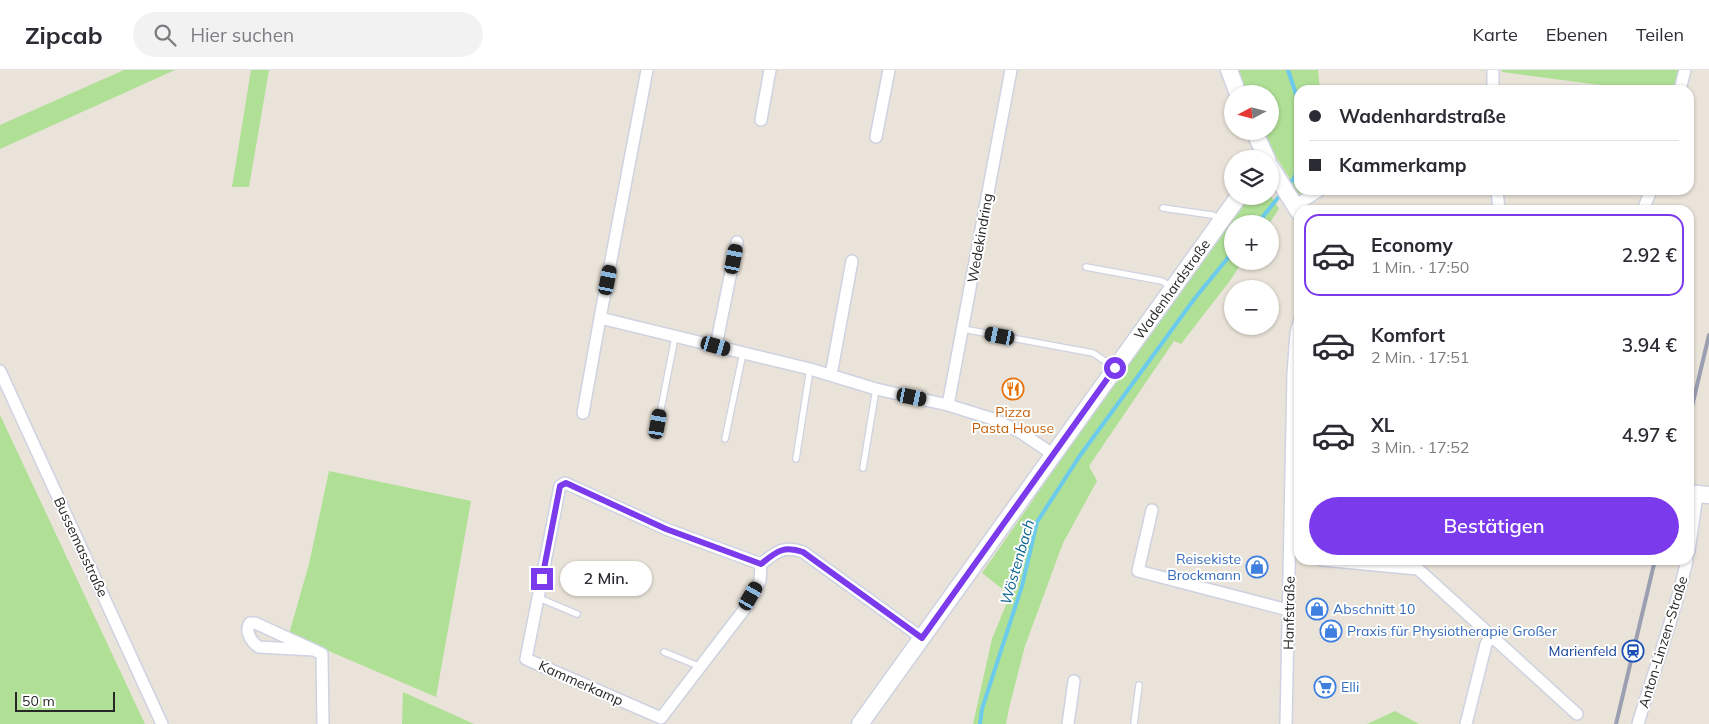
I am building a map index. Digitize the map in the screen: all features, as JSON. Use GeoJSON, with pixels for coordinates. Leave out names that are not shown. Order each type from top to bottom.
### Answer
{"type":"FeatureCollection","features":[{"type":"Feature","properties":{"kind":"street"},"geometry":{"type":"LineString","coordinates":[[583,413],[648,70]]}},
{"type":"Feature","properties":{"kind":"street"},"geometry":{"type":"LineString","coordinates":[[761,120],[770,70]]}},
{"type":"Feature","properties":{"kind":"street"},"geometry":{"type":"LineString","coordinates":[[876,136],[888,70]]}},
{"type":"Feature","properties":{"kind":"street","name":"Wedekindring"},"geometry":{"type":"LineString","coordinates":[[948,405],[1011,70]]}},
{"type":"Feature","properties":{"kind":"street"},"geometry":{"type":"LineString","coordinates":[[1229,70],[1235,85]]}},
{"type":"Feature","properties":{"kind":"street"},"geometry":{"type":"LineString","coordinates":[[1493,70],[1493,85]]}},
{"type":"Feature","properties":{"kind":"street"},"geometry":{"type":"LineString","coordinates":[[1681,85],[1685,70]]}},
{"type":"Feature","properties":{"kind":"street"},"geometry":{"type":"LineString","coordinates":[[1279,181],[1291,200],[1306,195]]}},
{"type":"Feature","properties":{"kind":"street","name":"Wadenhardstraße"},"geometry":{"type":"LineString","coordinates":[[860,724],[1233,205]]}},
{"type":"Feature","properties":{"kind":"street"},"geometry":{"type":"LineString","coordinates":[[716,346],[737,242]]}},
{"type":"Feature","properties":{"kind":"street"},"geometry":{"type":"LineString","coordinates":[[831,375],[852,261]]}},
{"type":"Feature","properties":{"kind":"street"},"geometry":{"type":"LineString","coordinates":[[600,318],[810,369],[876,389],[948,405],[993,418],[1010,426],[1054,455]]}},
{"type":"Feature","properties":{"kind":"street","name":"Hanfstraße"},"geometry":{"type":"LineString","coordinates":[[1294,354],[1292,374],[1294,497]]}},
{"type":"Feature","properties":{"kind":"street","name":"Bussemasstraße"},"geometry":{"type":"LineString","coordinates":[[0,371],[162,724]]}},
{"type":"Feature","properties":{"kind":"street","name":"Kammerkamp"},"geometry":{"type":"LineString","coordinates":[[566,483],[666,529],[761,564],[760,581],[743,611],[661,718],[526,659],[560,486],[566,483]]}},
{"type":"Feature","properties":{"kind":"street"},"geometry":{"type":"LineString","coordinates":[[1694,519],[1698,494]]}},
{"type":"Feature","properties":{"kind":"street"},"geometry":{"type":"LineString","coordinates":[[1152,510],[1138,571],[1288,610]]}},
{"type":"Feature","properties":{"kind":"street"},"geometry":{"type":"LineString","coordinates":[[761,564],[774,553],[783,549],[793,548],[803,552],[922,638]]}},
{"type":"Feature","properties":{"kind":"street","name":"Hanfstraße"},"geometry":{"type":"LineString","coordinates":[[1286,724],[1288,610],[1294,565]]}},
{"type":"Feature","properties":{"kind":"street"},"geometry":{"type":"LineString","coordinates":[[1422,565],[1492,636],[1577,714]]}},
{"type":"Feature","properties":{"kind":"street","name":"Anton-Linzen-Straße"},"geometry":{"type":"LineString","coordinates":[[1638,724],[1675,611],[1686,565]]}},
{"type":"Feature","properties":{"kind":"street"},"geometry":{"type":"LineString","coordinates":[[314,650],[259,647],[254,644],[247,630],[248,626],[250,623],[254,623],[314,650],[322,654],[323,724]]}},
{"type":"Feature","properties":{"kind":"street"},"geometry":{"type":"LineString","coordinates":[[1466,724],[1486,644],[1492,636]]}},
{"type":"Feature","properties":{"kind":"street"},"geometry":{"type":"LineString","coordinates":[[1068,724],[1074,681]]}},
{"type":"Feature","properties":{"kind":"lane"},"geometry":{"type":"LineString","coordinates":[[1163,208],[1212,215],[1222,220]]}},
{"type":"Feature","properties":{"kind":"lane"},"geometry":{"type":"LineString","coordinates":[[1086,268],[1162,281],[1173,289]]}},
{"type":"Feature","properties":{"kind":"lane"},"geometry":{"type":"LineString","coordinates":[[963,329],[1093,353],[1115,368]]}},
{"type":"Feature","properties":{"kind":"lane"},"geometry":{"type":"LineString","coordinates":[[658,424],[674,337]]}},
{"type":"Feature","properties":{"kind":"lane"},"geometry":{"type":"LineString","coordinates":[[724,438],[743,354]]}},
{"type":"Feature","properties":{"kind":"lane"},"geometry":{"type":"LineString","coordinates":[[796,459],[810,369]]}},
{"type":"Feature","properties":{"kind":"lane"},"geometry":{"type":"LineString","coordinates":[[863,468],[876,389]]}},
{"type":"Feature","properties":{"kind":"lane"},"geometry":{"type":"LineString","coordinates":[[539,598],[577,614]]}},
{"type":"Feature","properties":{"kind":"lane"},"geometry":{"type":"LineString","coordinates":[[664,652],[701,667]]}},
{"type":"Feature","properties":{"kind":"lane"},"geometry":{"type":"LineString","coordinates":[[1134,724],[1139,685]]}},
{"type":"Feature","properties":{"kind":"green space"},"geometry":{"type":"Polygon","coordinates":[[[124,70],[175,70],[0,149],[0,125],[124,70]]]}},
{"type":"Feature","properties":{"kind":"green space"},"geometry":{"type":"Polygon","coordinates":[[[251,70],[269,70],[249,187],[232,187],[251,70]]]}},
{"type":"Feature","properties":{"kind":"green space"},"geometry":{"type":"Polygon","coordinates":[[[1238,70],[1318,70],[1320,85],[1294,85],[1294,186],[1279,161],[1279,150],[1272,150],[1267,140],[1279,140],[1279,85],[1244,85],[1238,70]]]}},
{"type":"Feature","properties":{"kind":"green space"},"geometry":{"type":"Polygon","coordinates":[[[1502,70],[1679,70],[1674,85],[1600,85],[1502,72],[1502,70]]]}},
{"type":"Feature","properties":{"kind":"green space"},"geometry":{"type":"Polygon","coordinates":[[[1240,205],[1277,205],[1279,209],[1275,215],[1232,215],[1240,205]]]}},
{"type":"Feature","properties":{"kind":"green space"},"geometry":{"type":"Polygon","coordinates":[[[1224,226],[1224,270],[1237,270],[1230,280],[1224,280],[1224,288],[1181,344],[1174,341],[1089,466],[1097,481],[1063,543],[1025,646],[1006,724],[973,724],[992,639],[1010,595],[982,573],[1224,226]]]}},
{"type":"Feature","properties":{"kind":"green space"},"geometry":{"type":"Polygon","coordinates":[[[0,415],[145,724],[0,724],[0,415]]]}},
{"type":"Feature","properties":{"kind":"green space"},"geometry":{"type":"Polygon","coordinates":[[[329,471],[471,501],[436,697],[289,634],[309,564],[329,471]]]}},
{"type":"Feature","properties":{"kind":"green space"},"geometry":{"type":"Polygon","coordinates":[[[403,692],[474,724],[402,724],[403,692]]]}},
{"type":"Feature","properties":{"kind":"green space"},"geometry":{"type":"Polygon","coordinates":[[[1395,711],[1419,724],[1367,724],[1395,711]]]}},
{"type":"Feature","properties":{"kind":"waterway","name":"Wöstenbach"},"geometry":{"type":"LineString","coordinates":[[1288,70],[1294,88]]}},
{"type":"Feature","properties":{"kind":"waterway","name":"Wöstenbach"},"geometry":{"type":"LineString","coordinates":[[1287,187],[1294,178]]}},
{"type":"Feature","properties":{"kind":"waterway","name":"Wöstenbach"},"geometry":{"type":"LineString","coordinates":[[1264,215],[1281,194]]}},
{"type":"Feature","properties":{"kind":"waterway","name":"Wöstenbach"},"geometry":{"type":"LineString","coordinates":[[980,724],[982,709],[1022,586],[1037,522],[1079,457],[1195,298],[1224,263]]}},
{"type":"Feature","properties":{"kind":"railway"},"geometry":{"type":"LineString","coordinates":[[1694,398],[1709,335]]}},
{"type":"Feature","properties":{"kind":"railway"},"geometry":{"type":"LineString","coordinates":[[1616,724],[1654,565]]}},
{"type":"Feature","properties":{"kind":"place","name":"Pizza Pasta House"},"geometry":{"type":"Point","coordinates":[1013,389]}},
{"type":"Feature","properties":{"kind":"place","name":"Reisekiste Brockmann"},"geometry":{"type":"Point","coordinates":[1257,567]}},
{"type":"Feature","properties":{"kind":"place","name":"Abschnitt 10"},"geometry":{"type":"Point","coordinates":[1317,609]}},
{"type":"Feature","properties":{"kind":"place","name":"Praxis für Physiotherapie Großer"},"geometry":{"type":"Point","coordinates":[1331,631]}},
{"type":"Feature","properties":{"kind":"place","name":"Marienfeld"},"geometry":{"type":"Point","coordinates":[1633,651]}},
{"type":"Feature","properties":{"kind":"place","name":"Elli"},"geometry":{"type":"Point","coordinates":[1325,687]}},
{"type":"Feature","properties":{"kind":"route"},"geometry":{"type":"LineString","coordinates":[[542,579],[560,486],[566,483],[666,529],[761,564],[774,553],[783,549],[793,548],[803,552],[922,638],[1115,368]]}}]}
